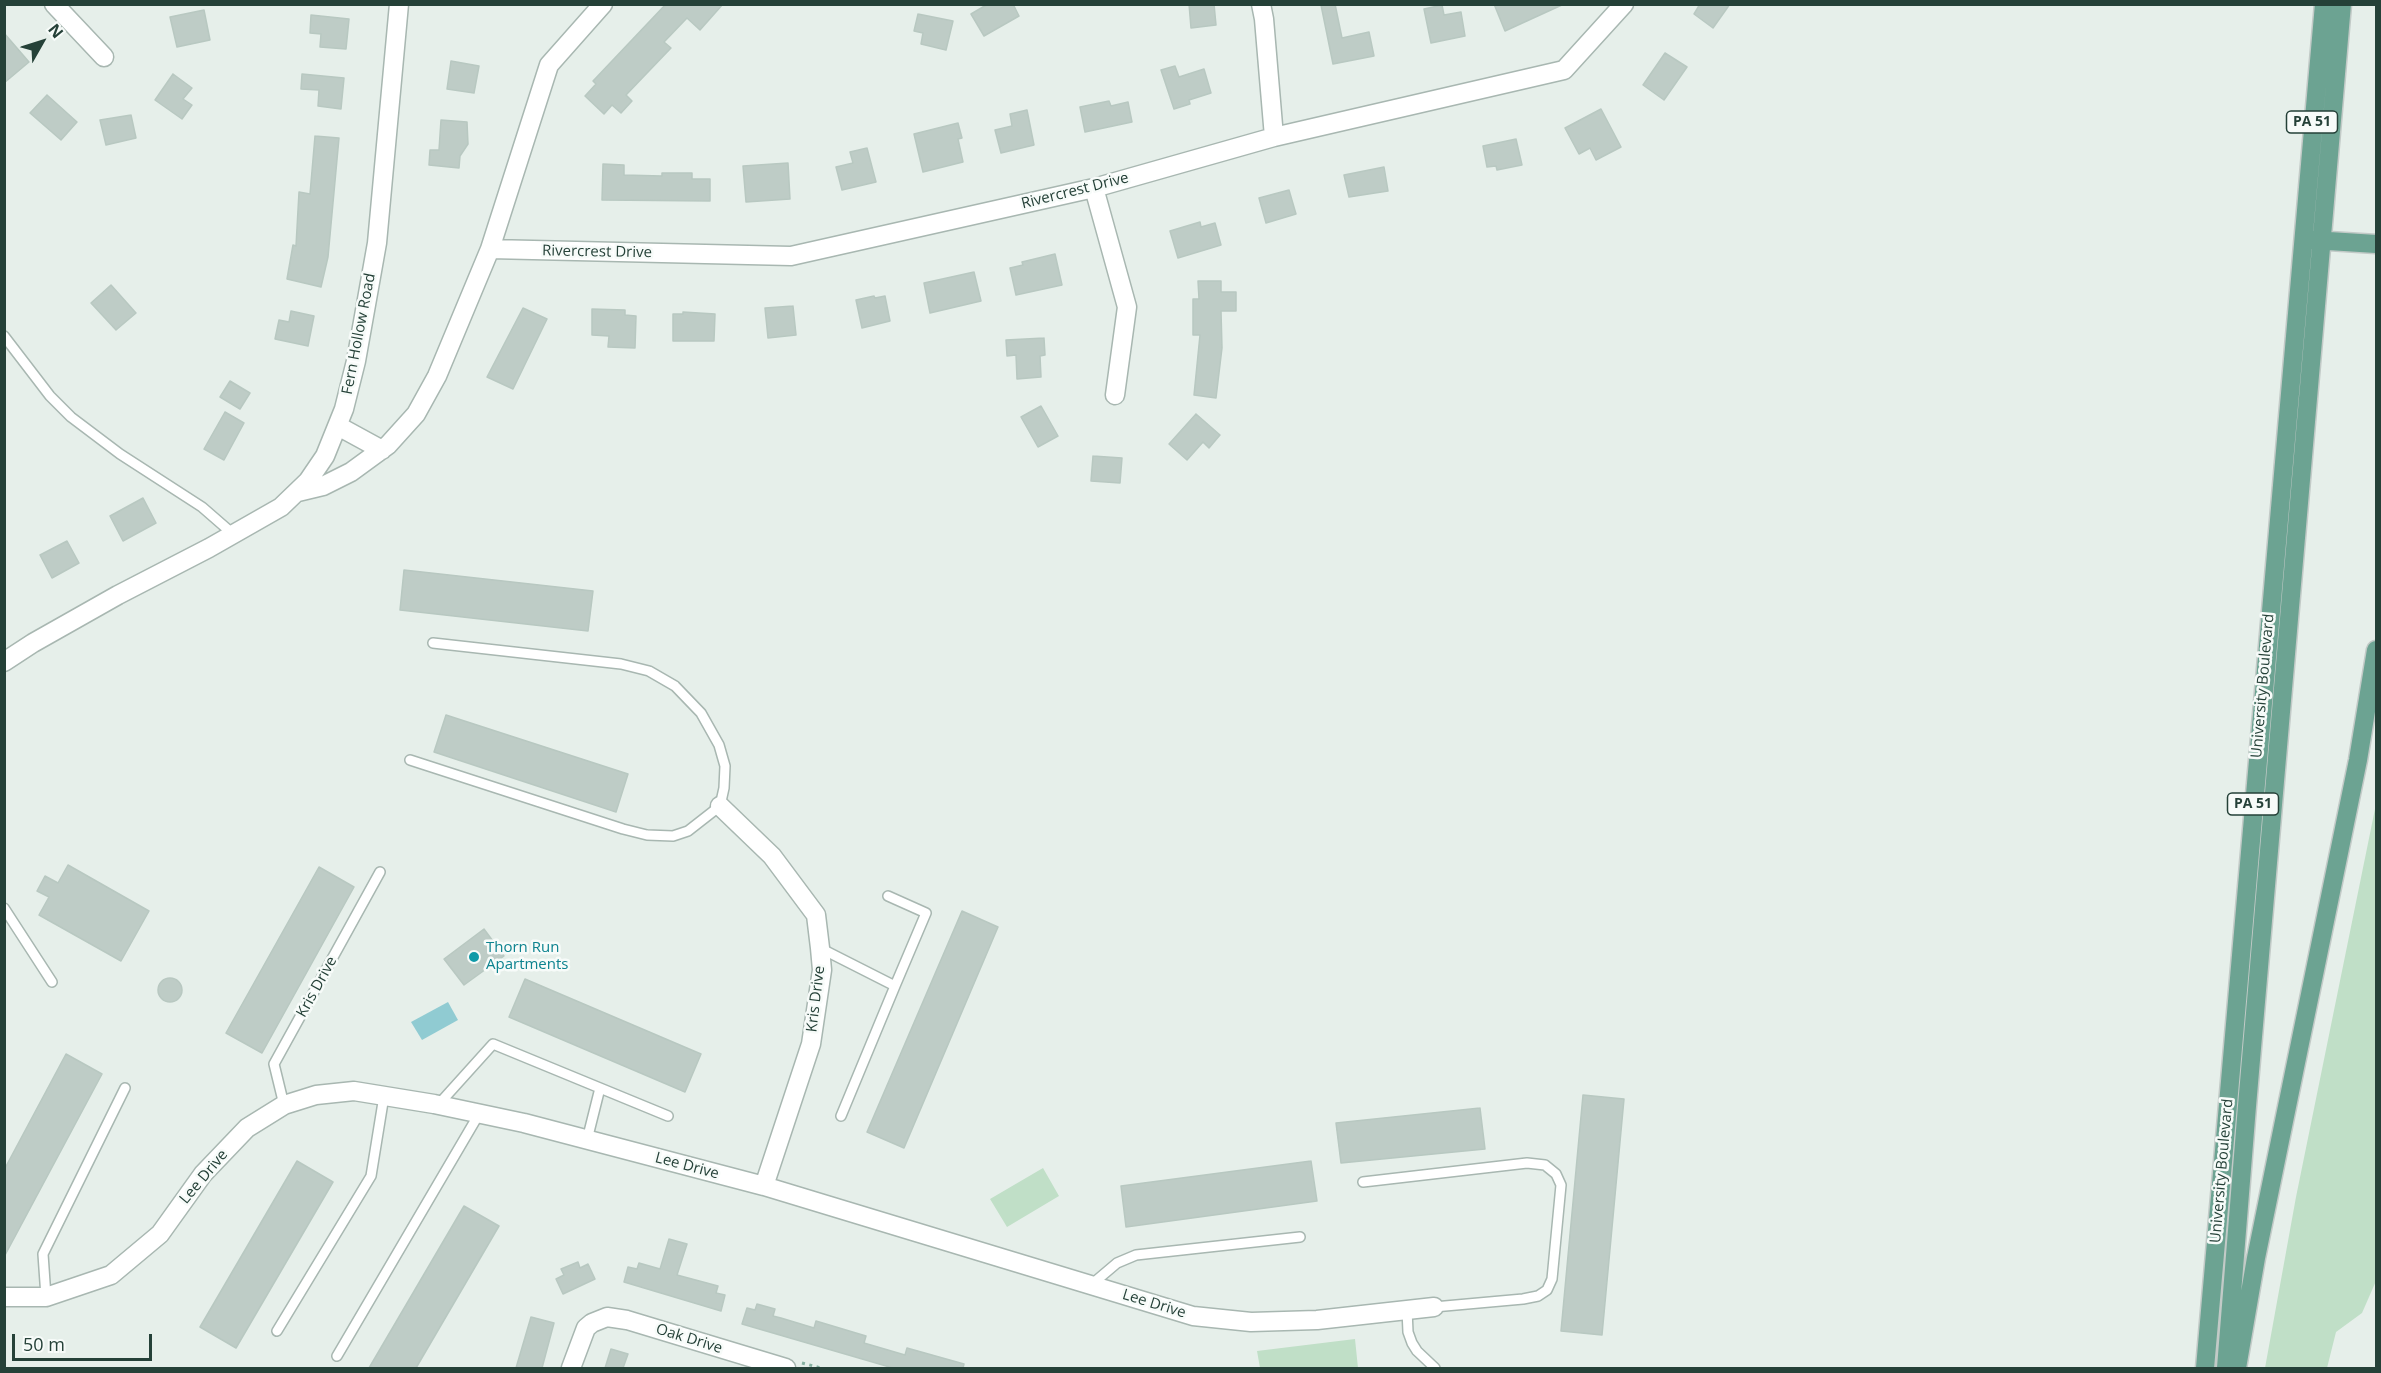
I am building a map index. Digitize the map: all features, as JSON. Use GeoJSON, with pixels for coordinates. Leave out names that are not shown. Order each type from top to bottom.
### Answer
{"type":"FeatureCollection","features":[{"type":"Feature","properties":{"kind":"main road","name":"University Boulevard"},"geometry":{"type":"LineString","coordinates":[[2205,1368],[2324,4]]}},
{"type":"Feature","properties":{"kind":"main road"},"geometry":{"type":"LineString","coordinates":[[2226,1368],[2265,883],[2342,4]]}},
{"type":"Feature","properties":{"kind":"main road"},"geometry":{"type":"LineString","coordinates":[[2302,239],[2376,244]]}},
{"type":"Feature","properties":{"kind":"main road"},"geometry":{"type":"LineString","coordinates":[[2237,1368],[2259,1246],[2358,760],[2376,650]]}},
{"type":"Feature","properties":{"kind":"street"},"geometry":{"type":"LineString","coordinates":[[54,4],[104,57]]}},
{"type":"Feature","properties":{"kind":"street","name":"Fern Hollow Road"},"geometry":{"type":"LineString","coordinates":[[4,662],[118,595],[281,507],[298,492],[325,456],[338,426],[356,361],[377,243],[399,4]]}},
{"type":"Feature","properties":{"kind":"street"},"geometry":{"type":"LineString","coordinates":[[298,492],[337,480],[382,450],[404,430],[427,395],[490,249],[549,65],[603,4]]}},
{"type":"Feature","properties":{"kind":"street"},"geometry":{"type":"LineString","coordinates":[[1261,4],[1274,137]]}},
{"type":"Feature","properties":{"kind":"street","name":"Rivercrest Drive"},"geometry":{"type":"LineString","coordinates":[[490,249],[791,256],[1094,188],[1274,137],[1564,70],[1624,4]]}},
{"type":"Feature","properties":{"kind":"street"},"geometry":{"type":"LineString","coordinates":[[1094,188],[1127,307],[1115,395]]}},
{"type":"Feature","properties":{"kind":"street"},"geometry":{"type":"LineString","coordinates":[[338,426],[382,450]]}},
{"type":"Feature","properties":{"kind":"street","name":"Kris Drive"},"geometry":{"type":"LineString","coordinates":[[720,807],[772,856],[816,915],[820,948],[822,970],[811,1044],[764,1186]]}},
{"type":"Feature","properties":{"kind":"street","name":"Lee Drive"},"geometry":{"type":"LineString","coordinates":[[4,1297],[46,1298],[111,1275],[160,1234],[203,1173],[248,1128],[284,1105],[316,1095],[354,1091],[479,1114],[764,1186],[1193,1316],[1251,1322],[1317,1320],[1434,1307]]}},
{"type":"Feature","properties":{"kind":"street","name":"Oak Drive"},"geometry":{"type":"LineString","coordinates":[[571,1368],[581,1336],[592,1323],[607,1317],[627,1320],[786,1368]]}},
{"type":"Feature","properties":{"kind":"lane"},"geometry":{"type":"LineString","coordinates":[[4,336],[50,396],[70,417],[120,454],[202,507],[233,534]]}},
{"type":"Feature","properties":{"kind":"lane"},"geometry":{"type":"LineString","coordinates":[[410,760],[647,835],[673,836],[688,831],[720,807],[725,766],[719,746],[700,713],[675,686],[649,671],[621,664],[434,643]]}},
{"type":"Feature","properties":{"kind":"lane","name":"Kris Drive"},"geometry":{"type":"LineString","coordinates":[[284,1105],[274,1064],[380,872]]}},
{"type":"Feature","properties":{"kind":"lane"},"geometry":{"type":"LineString","coordinates":[[841,1116],[926,913],[888,896]]}},
{"type":"Feature","properties":{"kind":"lane"},"geometry":{"type":"LineString","coordinates":[[4,908],[52,982]]}},
{"type":"Feature","properties":{"kind":"lane"},"geometry":{"type":"LineString","coordinates":[[820,948],[895,986]]}},
{"type":"Feature","properties":{"kind":"lane"},"geometry":{"type":"LineString","coordinates":[[438,1105],[493,1044],[668,1116]]}},
{"type":"Feature","properties":{"kind":"lane"},"geometry":{"type":"LineString","coordinates":[[46,1298],[43,1254],[125,1088]]}},
{"type":"Feature","properties":{"kind":"lane"},"geometry":{"type":"LineString","coordinates":[[587,1140],[600,1088]]}},
{"type":"Feature","properties":{"kind":"lane"},"geometry":{"type":"LineString","coordinates":[[276,1331],[371,1176],[384,1096]]}},
{"type":"Feature","properties":{"kind":"lane"},"geometry":{"type":"LineString","coordinates":[[337,1356],[479,1114]]}},
{"type":"Feature","properties":{"kind":"lane"},"geometry":{"type":"LineString","coordinates":[[1363,1182],[1527,1163],[1545,1165],[1556,1174],[1561,1185],[1552,1279],[1547,1290],[1538,1296],[1523,1299],[1434,1307]]}},
{"type":"Feature","properties":{"kind":"lane"},"geometry":{"type":"LineString","coordinates":[[1091,1285],[1117,1263],[1137,1255],[1300,1237]]}},
{"type":"Feature","properties":{"kind":"lane"},"geometry":{"type":"LineString","coordinates":[[1407,1310],[1412,1343],[1417,1352],[1435,1368]]}},
{"type":"Feature","properties":{"kind":"green space"},"geometry":{"type":"Polygon","coordinates":[[[2376,804],[2376,1281],[2362,1313],[2336,1332],[2327,1368],[2265,1368],[2296,1197],[2376,804]]]}},
{"type":"Feature","properties":{"kind":"green space"},"geometry":{"type":"Polygon","coordinates":[[[1043,1168],[1059,1196],[1007,1227],[990,1199],[1043,1168]]]}},
{"type":"Feature","properties":{"kind":"green space"},"geometry":{"type":"Polygon","coordinates":[[[1355,1339],[1358,1368],[1260,1368],[1257,1351],[1355,1339]]]}},
{"type":"Feature","properties":{"kind":"water"},"geometry":{"type":"Polygon","coordinates":[[[448,1002],[458,1020],[422,1040],[411,1022],[448,1002]]]}},
{"type":"Feature","properties":{"kind":"building"},"geometry":{"type":"Polygon","coordinates":[[[666,4],[723,4],[700,30],[687,18],[664,42],[671,48],[626,95],[632,101],[621,113],[612,105],[604,114],[585,96],[596,84],[593,81],[666,4]]]}},
{"type":"Feature","properties":{"kind":"building"},"geometry":{"type":"Polygon","coordinates":[[[988,4],[1013,4],[1019,16],[984,36],[971,14],[988,4]]]}},
{"type":"Feature","properties":{"kind":"building"},"geometry":{"type":"Polygon","coordinates":[[[1189,4],[1214,4],[1216,25],[1191,28],[1189,4]]]}},
{"type":"Feature","properties":{"kind":"building"},"geometry":{"type":"Polygon","coordinates":[[[1335,4],[1342,38],[1369,32],[1374,56],[1333,64],[1321,5],[1335,4]]]}},
{"type":"Feature","properties":{"kind":"building"},"geometry":{"type":"Polygon","coordinates":[[[1494,4],[1564,4],[1505,31],[1494,4]]]}},
{"type":"Feature","properties":{"kind":"building"},"geometry":{"type":"Polygon","coordinates":[[[1700,4],[1730,4],[1713,28],[1694,14],[1700,4]]]}},
{"type":"Feature","properties":{"kind":"building"},"geometry":{"type":"Polygon","coordinates":[[[1442,5],[1444,15],[1461,12],[1465,36],[1431,43],[1424,9],[1442,5]]]}},
{"type":"Feature","properties":{"kind":"building"},"geometry":{"type":"Polygon","coordinates":[[[204,10],[210,40],[177,47],[170,17],[204,10]]]}},
{"type":"Feature","properties":{"kind":"building"},"geometry":{"type":"Polygon","coordinates":[[[918,14],[953,21],[946,50],[921,44],[923,33],[914,31],[918,14]]]}},
{"type":"Feature","properties":{"kind":"building"},"geometry":{"type":"Polygon","coordinates":[[[311,15],[349,19],[346,49],[320,47],[321,34],[310,33],[311,15]]]}},
{"type":"Feature","properties":{"kind":"building"},"geometry":{"type":"Polygon","coordinates":[[[4,33],[29,62],[4,83],[4,33]]]}},
{"type":"Feature","properties":{"kind":"building"},"geometry":{"type":"Polygon","coordinates":[[[1665,53],[1687,67],[1664,100],[1643,85],[1665,53]]]}},
{"type":"Feature","properties":{"kind":"building"},"geometry":{"type":"Polygon","coordinates":[[[451,61],[479,66],[474,93],[447,89],[451,61]]]}},
{"type":"Feature","properties":{"kind":"building"},"geometry":{"type":"Polygon","coordinates":[[[1175,66],[1179,77],[1204,69],[1211,93],[1189,100],[1190,104],[1174,109],[1161,70],[1175,66]]]}},
{"type":"Feature","properties":{"kind":"building"},"geometry":{"type":"Polygon","coordinates":[[[173,74],[192,88],[183,99],[192,105],[182,119],[155,100],[173,74]]]}},
{"type":"Feature","properties":{"kind":"building"},"geometry":{"type":"Polygon","coordinates":[[[302,74],[344,78],[341,109],[318,106],[319,90],[301,89],[302,74]]]}},
{"type":"Feature","properties":{"kind":"building"},"geometry":{"type":"Polygon","coordinates":[[[47,95],[77,122],[61,140],[30,113],[47,95]]]}},
{"type":"Feature","properties":{"kind":"building"},"geometry":{"type":"Polygon","coordinates":[[[1109,101],[1111,106],[1128,102],[1132,122],[1085,132],[1080,107],[1109,101]]]}},
{"type":"Feature","properties":{"kind":"building"},"geometry":{"type":"Polygon","coordinates":[[[1601,109],[1621,147],[1596,160],[1590,148],[1579,154],[1565,128],[1601,109]]]}},
{"type":"Feature","properties":{"kind":"building"},"geometry":{"type":"Polygon","coordinates":[[[1027,110],[1034,145],[1001,153],[995,130],[1012,126],[1010,114],[1027,110]]]}},
{"type":"Feature","properties":{"kind":"building"},"geometry":{"type":"Polygon","coordinates":[[[131,115],[136,138],[106,145],[100,120],[131,115]]]}},
{"type":"Feature","properties":{"kind":"building"},"geometry":{"type":"Polygon","coordinates":[[[441,120],[467,122],[468,144],[460,156],[459,168],[429,165],[430,150],[439,150],[441,120]]]}},
{"type":"Feature","properties":{"kind":"building"},"geometry":{"type":"Polygon","coordinates":[[[958,123],[962,138],[958,139],[963,162],[923,172],[914,134],[958,123]]]}},
{"type":"Feature","properties":{"kind":"building"},"geometry":{"type":"Polygon","coordinates":[[[315,136],[339,138],[328,257],[321,287],[287,279],[293,245],[296,246],[299,192],[310,194],[315,136]]]}},
{"type":"Feature","properties":{"kind":"building"},"geometry":{"type":"Polygon","coordinates":[[[1516,139],[1522,165],[1497,170],[1496,166],[1487,167],[1483,146],[1516,139]]]}},
{"type":"Feature","properties":{"kind":"building"},"geometry":{"type":"Polygon","coordinates":[[[867,148],[876,182],[842,190],[836,167],[853,163],[850,152],[867,148]]]}},
{"type":"Feature","properties":{"kind":"building"},"geometry":{"type":"Polygon","coordinates":[[[788,163],[790,199],[746,202],[743,166],[788,163]]]}},
{"type":"Feature","properties":{"kind":"building"},"geometry":{"type":"Polygon","coordinates":[[[603,164],[624,165],[624,175],[662,176],[662,173],[692,173],[692,179],[710,179],[710,201],[602,200],[603,164]]]}},
{"type":"Feature","properties":{"kind":"building"},"geometry":{"type":"Polygon","coordinates":[[[1384,167],[1388,191],[1349,197],[1344,175],[1384,167]]]}},
{"type":"Feature","properties":{"kind":"building"},"geometry":{"type":"Polygon","coordinates":[[[1289,190],[1296,214],[1266,223],[1259,198],[1289,190]]]}},
{"type":"Feature","properties":{"kind":"building"},"geometry":{"type":"Polygon","coordinates":[[[1200,222],[1201,227],[1215,223],[1221,245],[1178,258],[1170,231],[1200,222]]]}},
{"type":"Feature","properties":{"kind":"building"},"geometry":{"type":"Polygon","coordinates":[[[1055,254],[1062,285],[1016,295],[1010,268],[1023,265],[1022,262],[1055,254]]]}},
{"type":"Feature","properties":{"kind":"building"},"geometry":{"type":"Polygon","coordinates":[[[974,272],[981,301],[930,313],[924,283],[974,272]]]}},
{"type":"Feature","properties":{"kind":"building"},"geometry":{"type":"Polygon","coordinates":[[[1198,281],[1221,281],[1221,292],[1236,292],[1236,311],[1221,311],[1222,348],[1216,398],[1194,395],[1200,335],[1193,335],[1193,299],[1199,299],[1198,281]]]}},
{"type":"Feature","properties":{"kind":"building"},"geometry":{"type":"Polygon","coordinates":[[[111,285],[136,313],[116,330],[91,303],[111,285]]]}},
{"type":"Feature","properties":{"kind":"building"},"geometry":{"type":"Polygon","coordinates":[[[874,296],[875,298],[885,296],[890,321],[862,328],[856,300],[874,296]]]}},
{"type":"Feature","properties":{"kind":"building"},"geometry":{"type":"Polygon","coordinates":[[[793,306],[796,335],[768,338],[765,308],[793,306]]]}},
{"type":"Feature","properties":{"kind":"building"},"geometry":{"type":"Polygon","coordinates":[[[523,308],[547,319],[513,389],[487,377],[523,308]]]}},
{"type":"Feature","properties":{"kind":"building"},"geometry":{"type":"Polygon","coordinates":[[[592,309],[625,310],[625,315],[636,316],[635,348],[608,347],[609,336],[592,335],[592,309]]]}},
{"type":"Feature","properties":{"kind":"building"},"geometry":{"type":"Polygon","coordinates":[[[291,311],[314,316],[308,346],[275,339],[279,320],[289,322],[291,311]]]}},
{"type":"Feature","properties":{"kind":"building"},"geometry":{"type":"Polygon","coordinates":[[[683,312],[715,314],[714,341],[673,341],[673,314],[683,314],[683,312]]]}},
{"type":"Feature","properties":{"kind":"building"},"geometry":{"type":"Polygon","coordinates":[[[1044,338],[1045,355],[1040,356],[1041,377],[1017,379],[1016,355],[1007,356],[1006,340],[1044,338]]]}},
{"type":"Feature","properties":{"kind":"building"},"geometry":{"type":"Polygon","coordinates":[[[230,381],[250,393],[240,409],[220,397],[230,381]]]}},
{"type":"Feature","properties":{"kind":"building"},"geometry":{"type":"Polygon","coordinates":[[[1041,406],[1058,436],[1038,447],[1021,417],[1041,406]]]}},
{"type":"Feature","properties":{"kind":"building"},"geometry":{"type":"Polygon","coordinates":[[[225,412],[244,423],[224,460],[204,449],[225,412]]]}},
{"type":"Feature","properties":{"kind":"building"},"geometry":{"type":"Polygon","coordinates":[[[1196,414],[1220,435],[1209,448],[1203,442],[1187,460],[1169,444],[1196,414]]]}},
{"type":"Feature","properties":{"kind":"building"},"geometry":{"type":"Polygon","coordinates":[[[1093,456],[1122,458],[1120,483],[1091,481],[1093,456]]]}},
{"type":"Feature","properties":{"kind":"building"},"geometry":{"type":"Polygon","coordinates":[[[143,498],[156,523],[123,541],[110,516],[143,498]]]}},
{"type":"Feature","properties":{"kind":"building"},"geometry":{"type":"Polygon","coordinates":[[[67,541],[79,563],[52,578],[40,555],[67,541]]]}},
{"type":"Feature","properties":{"kind":"building"},"geometry":{"type":"Polygon","coordinates":[[[404,570],[593,591],[588,631],[400,610],[404,570]]]}},
{"type":"Feature","properties":{"kind":"building"},"geometry":{"type":"Polygon","coordinates":[[[446,715],[628,774],[616,812],[434,752],[446,715]]]}},
{"type":"Feature","properties":{"kind":"building"},"geometry":{"type":"Polygon","coordinates":[[[68,865],[149,911],[121,961],[39,915],[49,897],[37,891],[45,876],[58,883],[68,865]]]}},
{"type":"Feature","properties":{"kind":"building"},"geometry":{"type":"Polygon","coordinates":[[[319,867],[354,887],[262,1053],[226,1033],[319,867]]]}},
{"type":"Feature","properties":{"kind":"building"},"geometry":{"type":"Polygon","coordinates":[[[962,911],[998,927],[904,1148],[867,1132],[962,911]]]}},
{"type":"Feature","properties":{"kind":"building","name":"Thorn Run Apartments"},"geometry":{"type":"Polygon","coordinates":[[[484,929],[504,956],[464,985],[444,959],[484,929]]]}},
{"type":"Feature","properties":{"kind":"building"},"geometry":{"type":"Polygon","coordinates":[[[170,978],[179,981],[182,990],[179,999],[170,1002],[161,999],[158,990],[161,981],[170,978]]]}},
{"type":"Feature","properties":{"kind":"building"},"geometry":{"type":"Polygon","coordinates":[[[525,979],[701,1054],[685,1092],[509,1017],[525,979]]]}},
{"type":"Feature","properties":{"kind":"building"},"geometry":{"type":"Polygon","coordinates":[[[66,1054],[102,1074],[4,1257],[4,1170],[66,1054]]]}},
{"type":"Feature","properties":{"kind":"building"},"geometry":{"type":"Polygon","coordinates":[[[1583,1095],[1624,1099],[1602,1335],[1561,1331],[1583,1095]]]}},
{"type":"Feature","properties":{"kind":"building"},"geometry":{"type":"Polygon","coordinates":[[[1480,1108],[1485,1149],[1341,1163],[1336,1123],[1480,1108]]]}},
{"type":"Feature","properties":{"kind":"building"},"geometry":{"type":"Polygon","coordinates":[[[297,1161],[333,1182],[236,1348],[200,1327],[297,1161]]]}},
{"type":"Feature","properties":{"kind":"building"},"geometry":{"type":"Polygon","coordinates":[[[1311,1161],[1317,1201],[1126,1227],[1121,1186],[1311,1161]]]}},
{"type":"Feature","properties":{"kind":"building"},"geometry":{"type":"Polygon","coordinates":[[[464,1206],[499,1226],[416,1368],[369,1368],[464,1206]]]}},
{"type":"Feature","properties":{"kind":"building"},"geometry":{"type":"Polygon","coordinates":[[[669,1239],[687,1244],[677,1275],[718,1286],[716,1293],[725,1295],[721,1311],[624,1282],[628,1267],[637,1269],[639,1263],[660,1269],[669,1239]]]}},
{"type":"Feature","properties":{"kind":"building"},"geometry":{"type":"Polygon","coordinates":[[[578,1262],[580,1268],[588,1264],[595,1279],[563,1294],[556,1279],[564,1275],[561,1269],[578,1262]]]}},
{"type":"Feature","properties":{"kind":"building"},"geometry":{"type":"Polygon","coordinates":[[[757,1304],[775,1309],[773,1316],[814,1328],[816,1321],[866,1336],[864,1343],[905,1355],[907,1348],[964,1364],[963,1368],[893,1368],[742,1324],[747,1308],[755,1310],[757,1304]]]}},
{"type":"Feature","properties":{"kind":"building"},"geometry":{"type":"Polygon","coordinates":[[[531,1317],[554,1323],[542,1368],[516,1368],[531,1317]]]}},
{"type":"Feature","properties":{"kind":"building"},"geometry":{"type":"Polygon","coordinates":[[[611,1349],[628,1354],[623,1368],[605,1368],[611,1349]]]}},
{"type":"Feature","properties":{"kind":"place","name":"Thorn Run Apartments"},"geometry":{"type":"Point","coordinates":[474,957]}}]}
